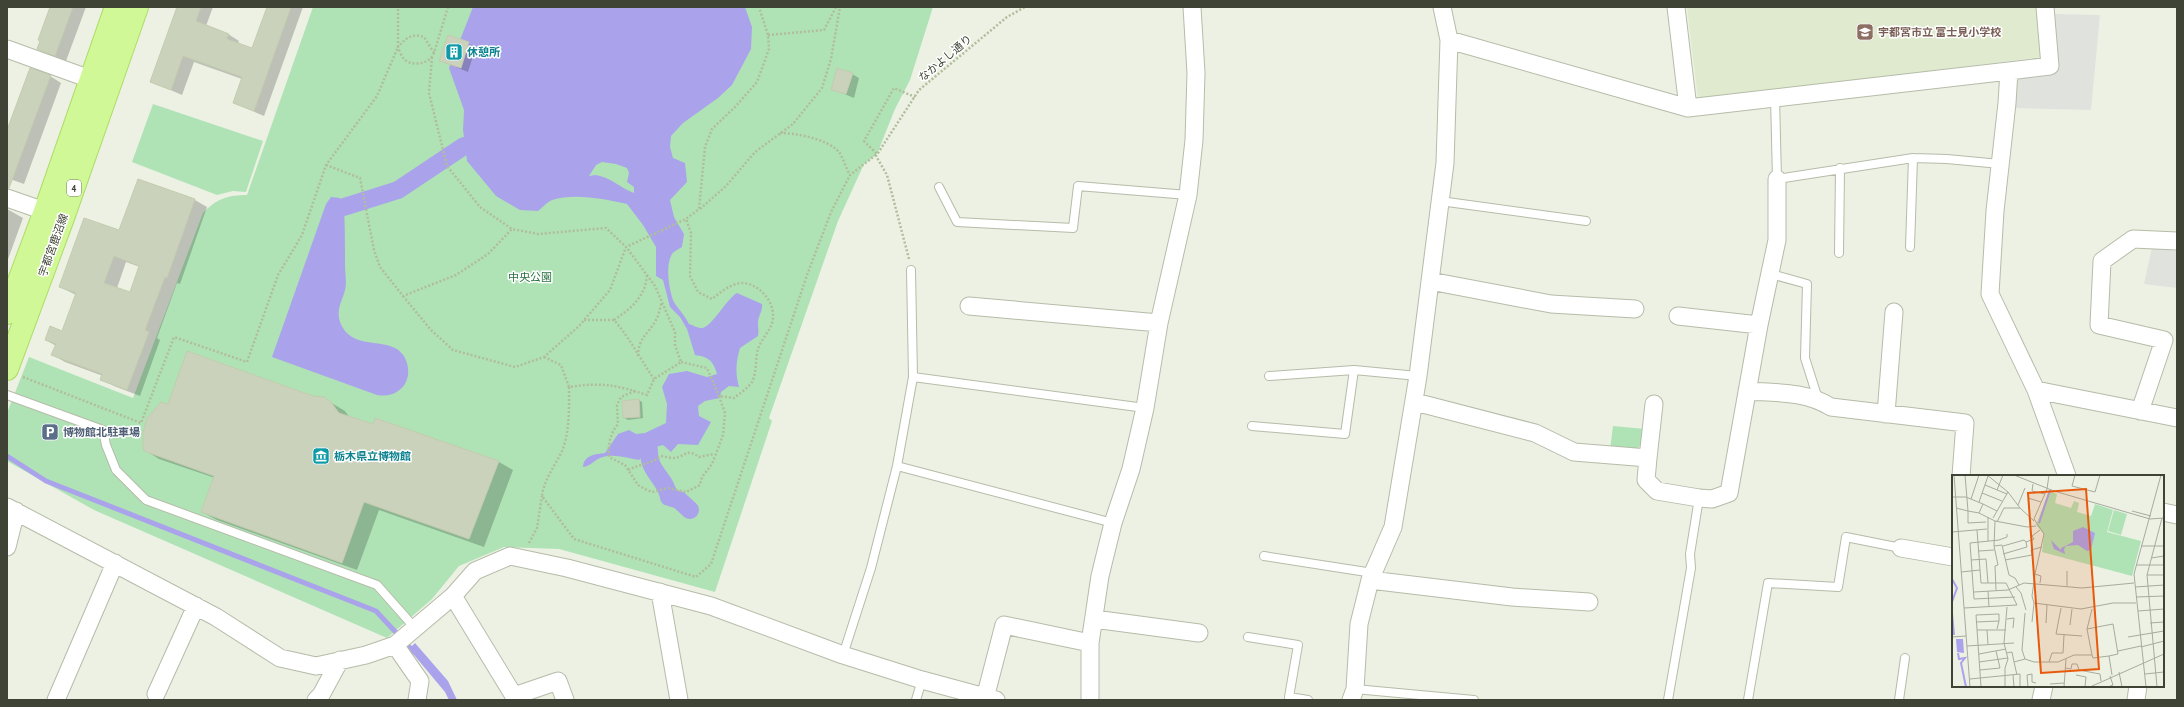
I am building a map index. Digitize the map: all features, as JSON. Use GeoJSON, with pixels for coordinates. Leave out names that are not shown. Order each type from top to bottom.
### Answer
{"type":"FeatureCollection","features":[{"type":"Feature","properties":{"kind":"main road","name":"宇都宮鹿沼線"},"geometry":{"type":"LineString","coordinates":[[100,83],[116,7]]}},
{"type":"Feature","properties":{"kind":"main road","name":"宇都宮鹿沼線"},"geometry":{"type":"LineString","coordinates":[[14,373],[54,215],[100,83],[137,7]]}},
{"type":"Feature","properties":{"kind":"main road","name":"宇都宮鹿沼線"},"geometry":{"type":"LineString","coordinates":[[7,313],[54,215]]}},
{"type":"Feature","properties":{"kind":"street"},"geometry":{"type":"LineString","coordinates":[[1090,700],[1090,643],[1100,576],[1113,523],[1131,469],[1145,408],[1159,323],[1188,195],[1194,140],[1196,73],[1192,7]]}},
{"type":"Feature","properties":{"kind":"street"},"geometry":{"type":"LineString","coordinates":[[1353,695],[1358,624],[1371,576],[1393,527],[1415,402],[1444,163],[1449,40],[1442,7]]}},
{"type":"Feature","properties":{"kind":"street"},"geometry":{"type":"LineString","coordinates":[[1676,7],[1688,108]]}},
{"type":"Feature","properties":{"kind":"street"},"geometry":{"type":"LineString","coordinates":[[1449,40],[1688,108],[2050,66],[2045,7]]}},
{"type":"Feature","properties":{"kind":"street"},"geometry":{"type":"LineString","coordinates":[[7,50],[100,83]]}},
{"type":"Feature","properties":{"kind":"street"},"geometry":{"type":"LineString","coordinates":[[2009,70],[1995,211],[1990,294],[2036,390],[2067,475]]}},
{"type":"Feature","properties":{"kind":"street"},"geometry":{"type":"LineString","coordinates":[[1654,404],[1646,480],[1657,491],[1699,498],[1712,499],[1729,493],[1759,324],[1771,274],[1777,240],[1777,178]]}},
{"type":"Feature","properties":{"kind":"street"},"geometry":{"type":"LineString","coordinates":[[7,198],[54,215]]}},
{"type":"Feature","properties":{"kind":"street"},"geometry":{"type":"LineString","coordinates":[[2140,411],[2164,340],[2099,325],[2102,261],[2133,239],[2177,242]]}},
{"type":"Feature","properties":{"kind":"street"},"geometry":{"type":"LineString","coordinates":[[1430,281],[1551,304],[1635,309]]}},
{"type":"Feature","properties":{"kind":"street"},"geometry":{"type":"LineString","coordinates":[[969,306],[1159,323]]}},
{"type":"Feature","properties":{"kind":"street"},"geometry":{"type":"LineString","coordinates":[[1886,414],[1894,312]]}},
{"type":"Feature","properties":{"kind":"street"},"geometry":{"type":"LineString","coordinates":[[1678,316],[1759,324]]}},
{"type":"Feature","properties":{"kind":"street"},"geometry":{"type":"LineString","coordinates":[[2036,390],[2177,418]]}},
{"type":"Feature","properties":{"kind":"street"},"geometry":{"type":"LineString","coordinates":[[1747,391],[1804,395],[1818,399],[1831,407],[1965,423],[1961,475]]}},
{"type":"Feature","properties":{"kind":"street"},"geometry":{"type":"LineString","coordinates":[[1415,402],[1535,433],[1574,452],[1648,458]]}},
{"type":"Feature","properties":{"kind":"street"},"geometry":{"type":"LineString","coordinates":[[7,547],[11,509],[216,617],[280,658],[316,666],[395,645],[453,596],[475,571],[510,556],[660,592],[711,606],[843,655],[922,680],[990,699],[1004,625],[1090,643]]}},
{"type":"Feature","properties":{"kind":"street"},"geometry":{"type":"LineString","coordinates":[[2164,512],[2177,515]]}},
{"type":"Feature","properties":{"kind":"street"},"geometry":{"type":"LineString","coordinates":[[1901,548],[1952,558]]}},
{"type":"Feature","properties":{"kind":"street"},"geometry":{"type":"LineString","coordinates":[[56,700],[115,563]]}},
{"type":"Feature","properties":{"kind":"street"},"geometry":{"type":"LineString","coordinates":[[1371,576],[1512,597],[1589,602]]}},
{"type":"Feature","properties":{"kind":"street"},"geometry":{"type":"LineString","coordinates":[[660,592],[679,700]]}},
{"type":"Feature","properties":{"kind":"street"},"geometry":{"type":"LineString","coordinates":[[453,596],[514,696],[558,681],[565,700]]}},
{"type":"Feature","properties":{"kind":"street"},"geometry":{"type":"LineString","coordinates":[[156,694],[196,606]]}},
{"type":"Feature","properties":{"kind":"street"},"geometry":{"type":"LineString","coordinates":[[1094,619],[1199,633]]}},
{"type":"Feature","properties":{"kind":"street"},"geometry":{"type":"LineString","coordinates":[[395,645],[420,681],[418,700]]}},
{"type":"Feature","properties":{"kind":"street"},"geometry":{"type":"LineString","coordinates":[[316,700],[322,695],[340,660]]}},
{"type":"Feature","properties":{"kind":"street"},"geometry":{"type":"LineString","coordinates":[[2041,700],[2044,687]]}},
{"type":"Feature","properties":{"kind":"street"},"geometry":{"type":"LineString","coordinates":[[2136,700],[2138,687]]}},
{"type":"Feature","properties":{"kind":"lane"},"geometry":{"type":"LineString","coordinates":[[1775,97],[1777,178],[1913,158],[1947,158],[2000,164]]}},
{"type":"Feature","properties":{"kind":"lane"},"geometry":{"type":"LineString","coordinates":[[1910,247],[1913,158]]}},
{"type":"Feature","properties":{"kind":"lane"},"geometry":{"type":"LineString","coordinates":[[1839,253],[1840,168]]}},
{"type":"Feature","properties":{"kind":"lane"},"geometry":{"type":"LineString","coordinates":[[939,187],[957,222],[1073,228],[1078,186],[1188,195]]}},
{"type":"Feature","properties":{"kind":"lane"},"geometry":{"type":"LineString","coordinates":[[1440,201],[1586,221]]}},
{"type":"Feature","properties":{"kind":"lane"},"geometry":{"type":"LineString","coordinates":[[843,655],[870,568],[897,466],[912,377],[911,270]]}},
{"type":"Feature","properties":{"kind":"lane"},"geometry":{"type":"LineString","coordinates":[[1771,274],[1807,284],[1805,358],[1818,399]]}},
{"type":"Feature","properties":{"kind":"lane"},"geometry":{"type":"LineString","coordinates":[[1252,426],[1345,434],[1354,370]]}},
{"type":"Feature","properties":{"kind":"lane"},"geometry":{"type":"LineString","coordinates":[[1269,376],[1354,370],[1418,376]]}},
{"type":"Feature","properties":{"kind":"lane"},"geometry":{"type":"LineString","coordinates":[[912,377],[1145,408]]}},
{"type":"Feature","properties":{"kind":"lane"},"geometry":{"type":"LineString","coordinates":[[7,395],[103,430],[106,445],[116,470],[146,500],[377,585],[415,628]]}},
{"type":"Feature","properties":{"kind":"lane"},"geometry":{"type":"LineString","coordinates":[[897,466],[1113,523]]}},
{"type":"Feature","properties":{"kind":"lane"},"geometry":{"type":"LineString","coordinates":[[1668,700],[1691,568],[1690,554],[1699,498]]}},
{"type":"Feature","properties":{"kind":"lane"},"geometry":{"type":"LineString","coordinates":[[1748,700],[1768,584],[1838,587],[1846,537],[1901,548]]}},
{"type":"Feature","properties":{"kind":"lane"},"geometry":{"type":"LineString","coordinates":[[1264,556],[1371,576]]}},
{"type":"Feature","properties":{"kind":"lane"},"geometry":{"type":"LineString","coordinates":[[1248,637],[1298,645],[1289,697],[1308,700]]}},
{"type":"Feature","properties":{"kind":"lane"},"geometry":{"type":"LineString","coordinates":[[1899,700],[1905,658]]}},
{"type":"Feature","properties":{"kind":"lane"},"geometry":{"type":"LineString","coordinates":[[916,700],[922,680]]}},
{"type":"Feature","properties":{"kind":"lane"},"geometry":{"type":"LineString","coordinates":[[1353,695],[1474,700]]}},
{"type":"Feature","properties":{"kind":"path"},"geometry":{"type":"LineString","coordinates":[[398,7],[398,47],[403,58],[412,63],[423,63],[432,57]]}},
{"type":"Feature","properties":{"kind":"path"},"geometry":{"type":"LineString","coordinates":[[448,7],[432,57],[429,93],[447,166],[480,207],[512,229],[538,234],[606,228],[626,247],[654,286],[675,332],[675,345],[681,362]]}},
{"type":"Feature","properties":{"kind":"path"},"geometry":{"type":"LineString","coordinates":[[699,209],[705,147],[712,129],[736,106],[757,82],[769,49],[768,35],[759,7]]}},
{"type":"Feature","properties":{"kind":"path"},"geometry":{"type":"LineString","coordinates":[[768,35],[824,30],[836,7]]}},
{"type":"Feature","properties":{"kind":"path"},"geometry":{"type":"LineString","coordinates":[[326,165],[360,178],[374,250],[380,267],[431,330],[453,350],[515,367],[544,357],[584,320],[610,290],[626,247],[686,220],[726,186],[755,152],[793,124],[822,88],[831,59],[840,7]]}},
{"type":"Feature","properties":{"kind":"path","name":"なかよし通り"},"geometry":{"type":"LineString","coordinates":[[850,175],[876,155],[919,90],[1007,17],[1025,7]]}},
{"type":"Feature","properties":{"kind":"path"},"geometry":{"type":"LineString","coordinates":[[14,373],[140,422],[174,337],[247,362],[278,275],[302,235],[326,165],[377,96],[398,47],[405,38],[416,35],[424,37],[434,53]]}},
{"type":"Feature","properties":{"kind":"path"},"geometry":{"type":"LineString","coordinates":[[911,270],[887,175],[876,155],[864,141],[894,88],[915,97]]}},
{"type":"Feature","properties":{"kind":"path"},"geometry":{"type":"LineString","coordinates":[[542,496],[574,539],[696,577],[711,564],[807,275],[831,212],[850,175],[838,151],[818,140],[795,133],[780,134]]}},
{"type":"Feature","properties":{"kind":"path"},"geometry":{"type":"LineString","coordinates":[[686,220],[690,233],[690,276],[698,292],[712,299],[728,287],[742,283],[760,289],[771,303],[773,316],[768,334],[758,349],[757,365],[752,383],[734,398],[719,396]]}},
{"type":"Feature","properties":{"kind":"path"},"geometry":{"type":"LineString","coordinates":[[403,296],[456,275],[488,254],[512,229]]}},
{"type":"Feature","properties":{"kind":"path"},"geometry":{"type":"LineString","coordinates":[[584,320],[614,320],[636,304],[646,286],[647,275]]}},
{"type":"Feature","properties":{"kind":"path"},"geometry":{"type":"LineString","coordinates":[[638,356],[639,345],[646,331],[656,320],[662,302]]}},
{"type":"Feature","properties":{"kind":"path"},"geometry":{"type":"LineString","coordinates":[[614,320],[628,336],[638,356],[654,379]]}},
{"type":"Feature","properties":{"kind":"path"},"geometry":{"type":"LineString","coordinates":[[522,558],[537,528],[543,485],[563,449],[569,420],[569,386],[561,365],[544,357]]}},
{"type":"Feature","properties":{"kind":"path"},"geometry":{"type":"LineString","coordinates":[[569,386],[596,383],[635,391],[647,395],[654,379],[681,362],[707,368],[725,413],[723,435],[714,454],[712,464],[702,477],[700,485],[686,492],[668,488],[652,492],[638,485],[624,465],[609,457],[612,431],[618,424],[617,405],[621,397],[635,391]]}},
{"type":"Feature","properties":{"kind":"path"},"geometry":{"type":"LineString","coordinates":[[628,470],[640,464],[652,463],[662,456],[676,458],[683,453],[692,453],[699,457],[714,454]]}},
{"type":"Feature","properties":{"kind":"shaded area"},"geometry":{"type":"Polygon","coordinates":[[[473,7],[745,7],[752,27],[751,49],[732,85],[718,98],[683,123],[671,136],[670,147],[673,158],[685,163],[687,182],[670,200],[674,217],[684,234],[682,247],[672,254],[668,270],[669,284],[674,303],[689,324],[698,328],[705,327],[709,324],[728,301],[737,293],[762,304],[762,309],[758,320],[758,336],[740,348],[736,367],[739,387],[729,386],[721,392],[720,398],[705,401],[698,406],[699,416],[711,422],[698,445],[678,444],[671,452],[663,445],[649,449],[639,460],[619,456],[609,456],[600,458],[588,466],[583,467],[585,460],[591,456],[605,453],[618,434],[629,430],[636,434],[645,433],[666,423],[667,404],[662,387],[669,374],[687,371],[707,377],[717,374],[714,365],[707,358],[695,355],[687,329],[680,317],[670,307],[663,280],[656,276],[656,247],[643,225],[627,204],[599,199],[570,197],[552,200],[538,211],[520,210],[496,196],[467,161],[463,130],[464,110],[449,68],[473,7]],[[602,162],[596,165],[589,176],[600,176],[634,193],[634,187],[627,182],[629,173],[627,168],[616,164],[602,162]]]}},
{"type":"Feature","properties":{"kind":"shaded area","name":"宇都宮市立 富士見小学校"},"geometry":{"type":"Polygon","coordinates":[[[1687,7],[2037,7],[2043,57],[1698,99],[1687,7]]]}},
{"type":"Feature","properties":{"kind":"shaded area"},"geometry":{"type":"Polygon","coordinates":[[[2053,14],[2100,15],[2091,110],[2014,108],[2017,79],[2055,73],[2053,14]]]}},
{"type":"Feature","properties":{"kind":"shaded area"},"geometry":{"type":"Polygon","coordinates":[[[331,197],[340,198],[344,207],[346,284],[339,309],[340,322],[344,330],[350,336],[364,341],[388,345],[395,348],[404,357],[408,369],[406,382],[403,387],[390,395],[377,395],[272,357],[326,204],[331,197]]]}},
{"type":"Feature","properties":{"kind":"shaded area"},"geometry":{"type":"Polygon","coordinates":[[[2152,247],[2177,251],[2177,288],[2144,284],[2152,247]]]}},
{"type":"Feature","properties":{"kind":"shaded area"},"geometry":{"type":"Polygon","coordinates":[[[415,643],[448,681],[457,700],[449,700],[445,692],[409,649],[415,643]]]}},
{"type":"Feature","properties":{"kind":"green space","name":"中央公園"},"geometry":{"type":"Polygon","coordinates":[[[313,7],[933,7],[910,80],[895,109],[877,154],[864,164],[838,221],[769,418],[772,421],[715,592],[559,549],[504,547],[459,566],[432,599],[387,638],[94,510],[7,461],[7,413],[29,357],[133,398],[203,213],[218,201],[228,197],[247,195],[313,7]]]}},
{"type":"Feature","properties":{"kind":"green space"},"geometry":{"type":"Polygon","coordinates":[[[153,104],[263,141],[246,192],[233,191],[217,195],[132,162],[153,104]]]}},
{"type":"Feature","properties":{"kind":"green space"},"geometry":{"type":"Polygon","coordinates":[[[1613,426],[1645,429],[1642,444],[1633,452],[1610,450],[1613,426]]]}},
{"type":"Feature","properties":{"kind":"building"},"geometry":{"type":"Polygon","coordinates":[[[50,7],[73,7],[55,56],[37,49],[40,41],[38,40],[50,7]]]}},
{"type":"Feature","properties":{"kind":"building"},"geometry":{"type":"Polygon","coordinates":[[[177,7],[201,7],[196,21],[229,34],[227,39],[252,48],[267,7],[291,7],[254,111],[233,103],[242,77],[183,56],[171,90],[150,82],[177,7]]]}},
{"type":"Feature","properties":{"kind":"building","name":"休憩所"},"geometry":{"type":"Polygon","coordinates":[[[448,35],[469,42],[461,68],[439,61],[448,35]]]}},
{"type":"Feature","properties":{"kind":"building"},"geometry":{"type":"Polygon","coordinates":[[[30,68],[51,75],[9,188],[7,188],[7,130],[30,68]]]}},
{"type":"Feature","properties":{"kind":"building"},"geometry":{"type":"Polygon","coordinates":[[[837,68],[853,73],[846,94],[831,90],[837,68]]]}},
{"type":"Feature","properties":{"kind":"building"},"geometry":{"type":"Polygon","coordinates":[[[138,179],[195,199],[167,278],[165,277],[145,330],[149,332],[127,390],[100,380],[102,374],[51,355],[56,344],[45,340],[50,326],[62,331],[76,293],[59,287],[84,218],[119,230],[138,179]],[[114,256],[104,283],[130,292],[139,266],[114,256]]]}},
{"type":"Feature","properties":{"kind":"building","name":"栃木県立博物館"},"geometry":{"type":"Polygon","coordinates":[[[187,351],[313,396],[324,397],[331,402],[339,413],[373,424],[375,418],[499,461],[469,539],[364,502],[342,563],[201,512],[214,476],[144,451],[143,446],[143,433],[147,418],[161,402],[168,404],[187,351]]]}},
{"type":"Feature","properties":{"kind":"building"},"geometry":{"type":"Polygon","coordinates":[[[639,399],[640,417],[623,418],[622,401],[639,399]]]}},
{"type":"Feature","properties":{"kind":"waterway"},"geometry":{"type":"LineString","coordinates":[[344,207],[398,190],[464,146]]}},
{"type":"Feature","properties":{"kind":"waterway"},"geometry":{"type":"LineString","coordinates":[[649,450],[651,464],[667,490],[669,497],[679,500],[690,510]]}},
{"type":"Feature","properties":{"kind":"waterway"},"geometry":{"type":"LineString","coordinates":[[7,456],[46,481],[376,611],[414,652]]}},
{"type":"Feature","properties":{"kind":"place","name":"宇都宮市立 富士見小学校"},"geometry":{"type":"Point","coordinates":[1865,32]}},
{"type":"Feature","properties":{"kind":"place","name":"休憩所"},"geometry":{"type":"Point","coordinates":[454,52]}},
{"type":"Feature","properties":{"kind":"place","name":"博物館北駐車場"},"geometry":{"type":"Point","coordinates":[50,432]}},
{"type":"Feature","properties":{"kind":"place","name":"栃木県立博物館"},"geometry":{"type":"Point","coordinates":[321,456]}}]}
